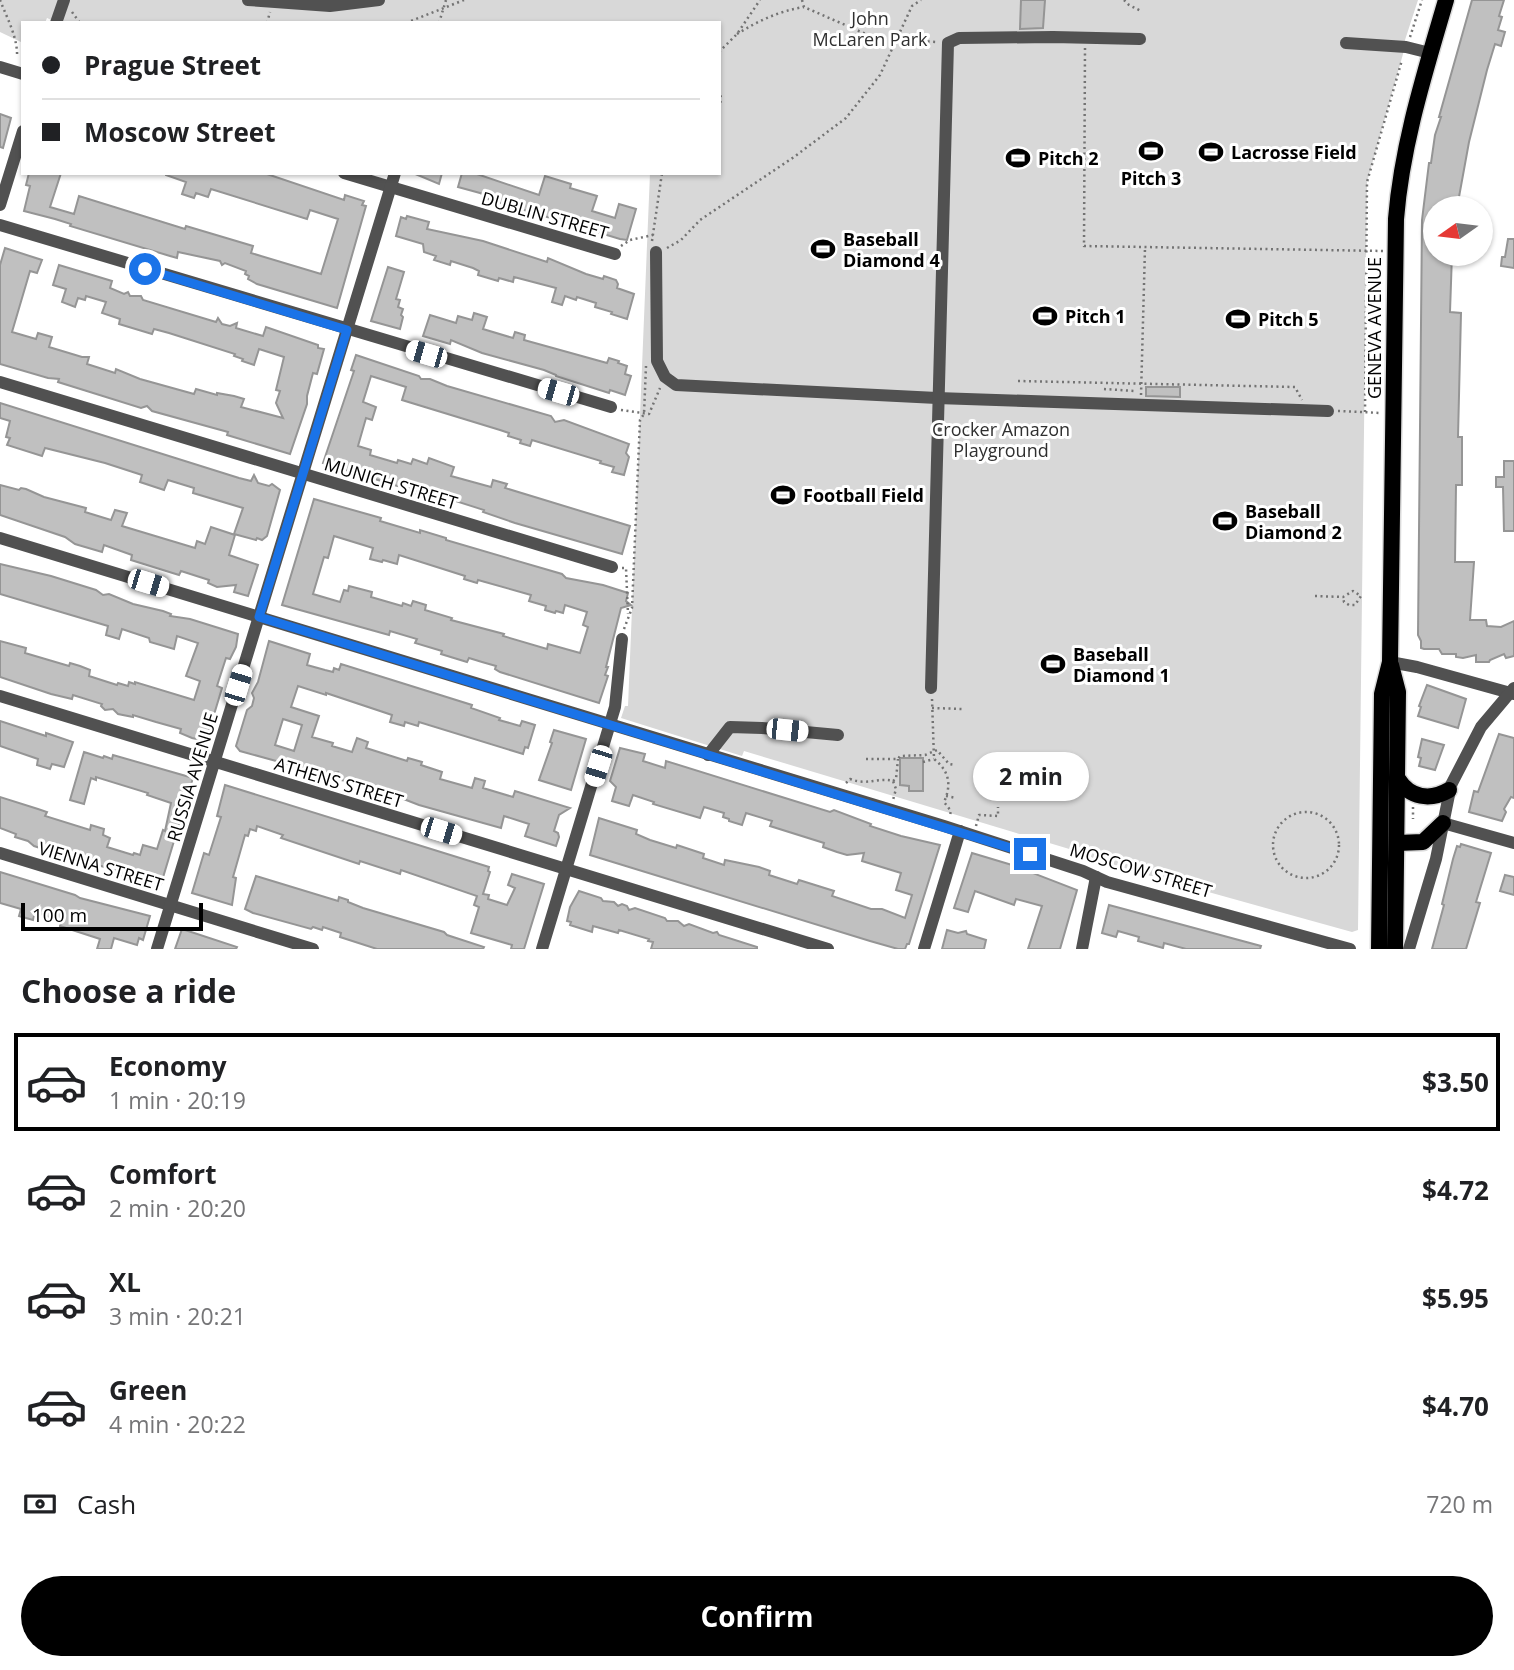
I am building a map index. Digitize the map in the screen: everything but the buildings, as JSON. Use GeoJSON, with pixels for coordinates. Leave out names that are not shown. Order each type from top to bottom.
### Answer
{"type":"FeatureCollection","features":[{"type":"Feature","properties":{"kind":"main road","name":"GENEVA AVENUE"},"geometry":{"type":"LineString","coordinates":[[1395,949],[1398,692],[1391,662],[1394,251],[1403,162],[1446,0]]}},
{"type":"Feature","properties":{"kind":"main road","name":"GENEVA AVENUE"},"geometry":{"type":"LineString","coordinates":[[1379,949],[1382,694],[1391,662]]}},
{"type":"Feature","properties":{"kind":"main road"},"geometry":{"type":"LineString","coordinates":[[1398,779],[1404,788],[1413,794],[1429,797],[1450,790]]}},
{"type":"Feature","properties":{"kind":"main road"},"geometry":{"type":"LineString","coordinates":[[1397,843],[1423,842],[1443,823]]}},
{"type":"Feature","properties":{"kind":"street"},"geometry":{"type":"LineString","coordinates":[[57,21],[64,0]]}},
{"type":"Feature","properties":{"kind":"street"},"geometry":{"type":"LineString","coordinates":[[248,0],[330,6],[379,0]]}},
{"type":"Feature","properties":{"kind":"street"},"geometry":{"type":"LineString","coordinates":[[931,688],[948,43],[959,38],[1140,39]]}},
{"type":"Feature","properties":{"kind":"street"},"geometry":{"type":"LineString","coordinates":[[1346,43],[1406,47],[1430,53]]}},
{"type":"Feature","properties":{"kind":"street"},"geometry":{"type":"LineString","coordinates":[[0,67],[21,73]]}},
{"type":"Feature","properties":{"kind":"street"},"geometry":{"type":"LineString","coordinates":[[0,205],[21,137]]}},
{"type":"Feature","properties":{"kind":"street","name":"DUBLIN STREET"},"geometry":{"type":"LineString","coordinates":[[350,175],[615,254]]}},
{"type":"Feature","properties":{"kind":"street","name":"RUSSIA AVENUE"},"geometry":{"type":"LineString","coordinates":[[157,949],[394,175]]}},
{"type":"Feature","properties":{"kind":"street"},"geometry":{"type":"LineString","coordinates":[[0,225],[611,407]]}},
{"type":"Feature","properties":{"kind":"street"},"geometry":{"type":"LineString","coordinates":[[656,252],[657,360],[665,377],[676,385],[937,398],[1139,399],[1334,411]]}},
{"type":"Feature","properties":{"kind":"street","name":"MUNICH STREET"},"geometry":{"type":"LineString","coordinates":[[0,382],[612,567]]}},
{"type":"Feature","properties":{"kind":"street","name":"MOSCOW STREET"},"geometry":{"type":"LineString","coordinates":[[0,538],[960,831],[1096,877],[1350,949]]}},
{"type":"Feature","properties":{"kind":"street"},"geometry":{"type":"LineString","coordinates":[[542,949],[615,707],[622,639]]}},
{"type":"Feature","properties":{"kind":"street"},"geometry":{"type":"LineString","coordinates":[[1391,662],[1512,692],[1481,727],[1450,790],[1436,859],[1409,949]]}},
{"type":"Feature","properties":{"kind":"street","name":"ATHENS STREET"},"geometry":{"type":"LineString","coordinates":[[0,696],[828,949]]}},
{"type":"Feature","properties":{"kind":"street"},"geometry":{"type":"LineString","coordinates":[[708,755],[730,727],[838,735]]}},
{"type":"Feature","properties":{"kind":"street"},"geometry":{"type":"LineString","coordinates":[[1443,823],[1514,844]]}},
{"type":"Feature","properties":{"kind":"street"},"geometry":{"type":"LineString","coordinates":[[924,949],[960,831]]}},
{"type":"Feature","properties":{"kind":"street","name":"VIENNA STREET"},"geometry":{"type":"LineString","coordinates":[[0,853],[313,949]]}},
{"type":"Feature","properties":{"kind":"street"},"geometry":{"type":"LineString","coordinates":[[1082,949],[1096,877]]}},
{"type":"Feature","properties":{"kind":"path"},"geometry":{"type":"LineString","coordinates":[[0,0],[17,48],[16,57]]}},
{"type":"Feature","properties":{"kind":"path"},"geometry":{"type":"LineString","coordinates":[[440,21],[446,0]]}},
{"type":"Feature","properties":{"kind":"path"},"geometry":{"type":"LineString","coordinates":[[412,21],[464,0]]}},
{"type":"Feature","properties":{"kind":"path"},"geometry":{"type":"LineString","coordinates":[[721,50],[737,34],[760,0]]}},
{"type":"Feature","properties":{"kind":"path"},"geometry":{"type":"LineString","coordinates":[[802,0],[804,7]]}},
{"type":"Feature","properties":{"kind":"path"},"geometry":{"type":"LineString","coordinates":[[656,252],[681,240],[699,220],[794,157],[846,118],[880,75],[912,6],[911,0]]}},
{"type":"Feature","properties":{"kind":"path"},"geometry":{"type":"LineString","coordinates":[[912,6],[921,0]]}},
{"type":"Feature","properties":{"kind":"path"},"geometry":{"type":"LineString","coordinates":[[1124,0],[1141,11]]}},
{"type":"Feature","properties":{"kind":"path"},"geometry":{"type":"LineString","coordinates":[[1365,412],[1367,182],[1422,0]]}},
{"type":"Feature","properties":{"kind":"path"},"geometry":{"type":"LineString","coordinates":[[737,34],[757,22],[804,7],[875,38],[948,43]]}},
{"type":"Feature","properties":{"kind":"path"},"geometry":{"type":"LineString","coordinates":[[72,12],[79,21]]}},
{"type":"Feature","properties":{"kind":"path"},"geometry":{"type":"LineString","coordinates":[[1085,37],[1084,246],[1394,251]]}},
{"type":"Feature","properties":{"kind":"path"},"geometry":{"type":"LineString","coordinates":[[615,254],[630,240],[653,235],[662,175]]}},
{"type":"Feature","properties":{"kind":"path"},"geometry":{"type":"LineString","coordinates":[[1104,389],[1139,399],[1142,384],[1144,247]]}},
{"type":"Feature","properties":{"kind":"path"},"geometry":{"type":"LineString","coordinates":[[1018,381],[1295,387],[1302,398],[1302,410]]}},
{"type":"Feature","properties":{"kind":"path"},"geometry":{"type":"LineString","coordinates":[[611,407],[649,414],[659,391]]}},
{"type":"Feature","properties":{"kind":"path"},"geometry":{"type":"LineString","coordinates":[[1334,411],[1371,412]]}},
{"type":"Feature","properties":{"kind":"path"},"geometry":{"type":"LineString","coordinates":[[628,614],[632,608],[640,420],[644,414]]}},
{"type":"Feature","properties":{"kind":"path"},"geometry":{"type":"LineString","coordinates":[[612,567],[626,568],[628,614],[622,639]]}},
{"type":"Feature","properties":{"kind":"path"},"geometry":{"type":"LineString","coordinates":[[1315,596],[1343,597],[1353,591],[1361,596],[1355,605],[1344,602],[1343,597]]}},
{"type":"Feature","properties":{"kind":"path"},"geometry":{"type":"LineString","coordinates":[[931,688],[934,759],[942,766],[948,779],[950,788],[944,802],[960,831],[979,815],[998,816],[998,807]]}},
{"type":"Feature","properties":{"kind":"path"},"geometry":{"type":"LineString","coordinates":[[932,708],[964,709]]}},
{"type":"Feature","properties":{"kind":"path"},"geometry":{"type":"LineString","coordinates":[[866,759],[898,759],[900,756],[925,755],[937,750],[949,764],[956,765]]}},
{"type":"Feature","properties":{"kind":"path"},"geometry":{"type":"LineString","coordinates":[[893,780],[897,774],[898,759]]}},
{"type":"Feature","properties":{"kind":"path"},"geometry":{"type":"LineString","coordinates":[[923,762],[934,759]]}},
{"type":"Feature","properties":{"kind":"path"},"geometry":{"type":"LineString","coordinates":[[847,781],[850,779],[868,783],[893,780]]}},
{"type":"Feature","properties":{"kind":"path"},"geometry":{"type":"LineString","coordinates":[[890,810],[896,789],[893,780]]}},
{"type":"Feature","properties":{"kind":"path"},"geometry":{"type":"LineString","coordinates":[[946,796],[957,798]]}},
{"type":"Feature","properties":{"kind":"path"},"geometry":{"type":"LineString","coordinates":[[1413,800],[1413,819]]}},
{"type":"Feature","properties":{"kind":"path"},"geometry":{"type":"LineString","coordinates":[[1307,811],[1317,813],[1330,822],[1336,833],[1339,843],[1335,860],[1319,875],[1308,877],[1292,874],[1276,859],[1273,850],[1275,833],[1283,821],[1295,814],[1307,811]]}},
{"type":"Feature","properties":{"kind":"green space","name":"Crocker Amazon Playground"},"geometry":{"type":"Polygon","coordinates":[[[0,0],[1418,0],[1367,182],[1358,930],[1352,932],[1108,864],[1076,851],[744,751],[742,756],[621,718],[625,706],[628,706],[650,175],[721,175],[721,21],[54,21],[47,18],[46,21],[21,21],[21,42],[0,32],[0,0]]]}},
{"type":"Feature","properties":{"kind":"place","name":"Pitch 3"},"geometry":{"type":"Point","coordinates":[1151,151]}},
{"type":"Feature","properties":{"kind":"place","name":"Lacrosse Field"},"geometry":{"type":"Point","coordinates":[1211,152]}},
{"type":"Feature","properties":{"kind":"place","name":"Pitch 2"},"geometry":{"type":"Point","coordinates":[1018,158]}},
{"type":"Feature","properties":{"kind":"place","name":"Baseball Diamond 4"},"geometry":{"type":"Point","coordinates":[823,249]}},
{"type":"Feature","properties":{"kind":"place","name":"Pitch 1"},"geometry":{"type":"Point","coordinates":[1045,316]}},
{"type":"Feature","properties":{"kind":"place","name":"Pitch 5"},"geometry":{"type":"Point","coordinates":[1238,319]}},
{"type":"Feature","properties":{"kind":"place","name":"Football Field"},"geometry":{"type":"Point","coordinates":[783,495]}},
{"type":"Feature","properties":{"kind":"place","name":"Baseball Diamond 2"},"geometry":{"type":"Point","coordinates":[1225,521]}},
{"type":"Feature","properties":{"kind":"place","name":"Baseball Diamond 1"},"geometry":{"type":"Point","coordinates":[1053,664]}},
{"type":"Feature","properties":{"kind":"route"},"geometry":{"type":"LineString","coordinates":[[145,269],[347,330],[259,617],[1030,854]]}},
{"type":"Feature","properties":{"kind":"park label","name":"John McLaren Park"},"geometry":{"type":"Point","coordinates":[870,28]}}]}
